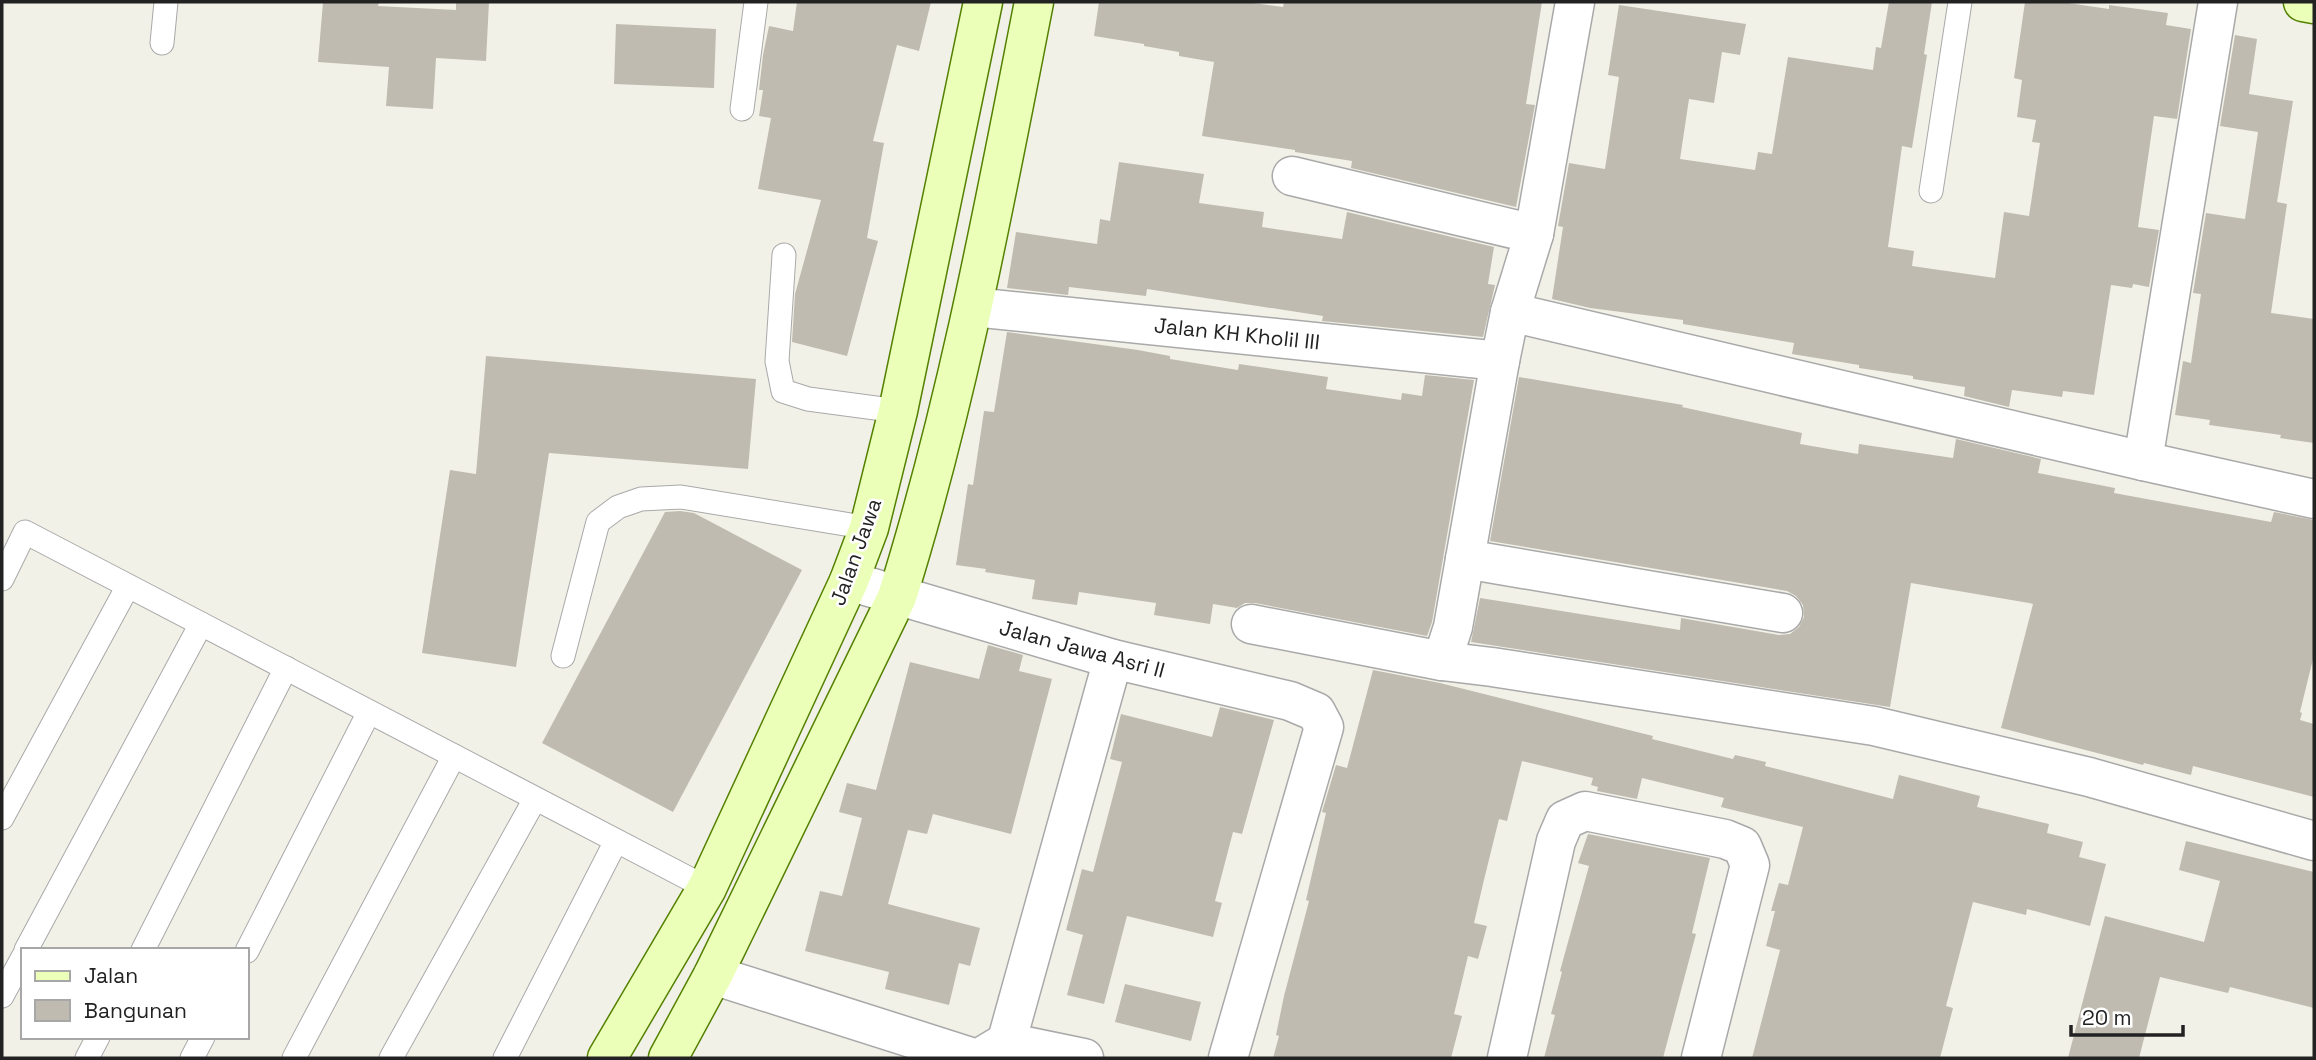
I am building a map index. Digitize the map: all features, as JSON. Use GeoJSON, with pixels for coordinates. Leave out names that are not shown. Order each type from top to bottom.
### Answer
{"type":"FeatureCollection","features":[{"type":"Feature","properties":{"kind":"main road","name":"Jalan Jawa"},"geometry":{"type":"LineString","coordinates":[[607,1058],[707,888],[849,581],[869,528],[898,411],[983,2]]}},
{"type":"Feature","properties":{"kind":"main road"},"geometry":{"type":"LineString","coordinates":[[668,1058],[713,975],[897,597],[916,536],[973,307],[1034,2]]}},
{"type":"Feature","properties":{"kind":"main road"},"geometry":{"type":"LineString","coordinates":[[2303,2],[2314,4]]}},
{"type":"Feature","properties":{"kind":"street"},"geometry":{"type":"LineString","coordinates":[[1442,661],[1453,628],[1510,312],[1534,234],[1575,2]]}},
{"type":"Feature","properties":{"kind":"street"},"geometry":{"type":"LineString","coordinates":[[2143,461],[2218,2]]}},
{"type":"Feature","properties":{"kind":"street"},"geometry":{"type":"LineString","coordinates":[[1292,176],[1534,234]]}},
{"type":"Feature","properties":{"kind":"street","name":"Jalan KH Kholil III"},"geometry":{"type":"LineString","coordinates":[[973,307],[1500,362]]}},
{"type":"Feature","properties":{"kind":"street"},"geometry":{"type":"LineString","coordinates":[[1510,312],[2314,499]]}},
{"type":"Feature","properties":{"kind":"street"},"geometry":{"type":"LineString","coordinates":[[1465,559],[1783,613]]}},
{"type":"Feature","properties":{"kind":"street","name":"Jalan Jawa Asri II"},"geometry":{"type":"LineString","coordinates":[[849,581],[1113,659],[1290,701],[1316,712],[1324,727],[1228,1058]]}},
{"type":"Feature","properties":{"kind":"street"},"geometry":{"type":"LineString","coordinates":[[1251,624],[1442,661],[1874,726],[2089,777],[2314,841]]}},
{"type":"Feature","properties":{"kind":"street"},"geometry":{"type":"LineString","coordinates":[[990,1054],[1113,659]]}},
{"type":"Feature","properties":{"kind":"street"},"geometry":{"type":"LineString","coordinates":[[1507,1058],[1556,841],[1565,820],[1585,811],[1725,839],[1742,846],[1750,865],[1700,1058]]}},
{"type":"Feature","properties":{"kind":"street"},"geometry":{"type":"LineString","coordinates":[[713,975],[990,1054],[1084,1058]]}},
{"type":"Feature","properties":{"kind":"lane"},"geometry":{"type":"LineString","coordinates":[[162,43],[166,2]]}},
{"type":"Feature","properties":{"kind":"lane"},"geometry":{"type":"LineString","coordinates":[[742,109],[756,2]]}},
{"type":"Feature","properties":{"kind":"lane"},"geometry":{"type":"LineString","coordinates":[[1931,191],[1960,2]]}},
{"type":"Feature","properties":{"kind":"lane"},"geometry":{"type":"LineString","coordinates":[[784,255],[777,360],[783,391],[808,399],[898,411]]}},
{"type":"Feature","properties":{"kind":"lane"},"geometry":{"type":"LineString","coordinates":[[563,656],[598,522],[618,507],[641,499],[681,498],[869,528]]}},
{"type":"Feature","properties":{"kind":"lane"},"geometry":{"type":"LineString","coordinates":[[2,579],[25,531],[707,888]]}},
{"type":"Feature","properties":{"kind":"lane"},"geometry":{"type":"LineString","coordinates":[[2,818],[128,586]]}},
{"type":"Feature","properties":{"kind":"lane"},"geometry":{"type":"LineString","coordinates":[[27,948],[201,624]]}},
{"type":"Feature","properties":{"kind":"lane"},"geometry":{"type":"LineString","coordinates":[[143,948],[286,668]]}},
{"type":"Feature","properties":{"kind":"lane"},"geometry":{"type":"LineString","coordinates":[[248,949],[369,712]]}},
{"type":"Feature","properties":{"kind":"lane"},"geometry":{"type":"LineString","coordinates":[[293,1058],[454,756]]}},
{"type":"Feature","properties":{"kind":"lane"},"geometry":{"type":"LineString","coordinates":[[391,1058],[535,799]]}},
{"type":"Feature","properties":{"kind":"lane"},"geometry":{"type":"LineString","coordinates":[[505,1058],[616,841]]}},
{"type":"Feature","properties":{"kind":"lane"},"geometry":{"type":"LineString","coordinates":[[2,996],[21,961]]}},
{"type":"Feature","properties":{"kind":"lane"},"geometry":{"type":"LineString","coordinates":[[87,1058],[97,1039]]}},
{"type":"Feature","properties":{"kind":"lane"},"geometry":{"type":"LineString","coordinates":[[192,1058],[202,1039]]}},
{"type":"Feature","properties":{"kind":"building"},"geometry":{"type":"Polygon","coordinates":[[[323,2],[379,2],[378,6],[456,10],[456,2],[489,2],[486,61],[436,58],[433,109],[386,106],[389,67],[318,62],[323,2]]]}},
{"type":"Feature","properties":{"kind":"building"},"geometry":{"type":"Polygon","coordinates":[[[797,2],[931,2],[919,51],[897,45],[873,141],[884,143],[867,238],[878,241],[847,356],[792,342],[795,294],[821,200],[758,189],[771,118],[759,116],[763,90],[759,90],[769,26],[793,31],[797,2]]]}},
{"type":"Feature","properties":{"kind":"building"},"geometry":{"type":"Polygon","coordinates":[[[1099,2],[1245,2],[1283,7],[1284,2],[1542,2],[1526,104],[1535,105],[1516,207],[1351,168],[1352,161],[1202,136],[1214,62],[1179,56],[1179,52],[1144,44],[1094,36],[1099,2]]]}},
{"type":"Feature","properties":{"kind":"building"},"geometry":{"type":"Polygon","coordinates":[[[1889,2],[1932,2],[1924,54],[1927,55],[1912,148],[1902,146],[1888,247],[1914,251],[1912,266],[1995,278],[2004,212],[2029,216],[2040,143],[2032,142],[2036,120],[2017,117],[2022,80],[2014,78],[2025,2],[2061,2],[2109,9],[2109,5],[2168,13],[2166,25],[2191,29],[2177,119],[2154,116],[2138,227],[2159,230],[2149,287],[2133,284],[2132,288],[2111,285],[2094,395],[2063,391],[2062,397],[2012,390],[2009,407],[1964,396],[1965,387],[1792,354],[1794,343],[1683,324],[1683,320],[1590,308],[1552,299],[1563,227],[1558,226],[1569,163],[1605,169],[1619,77],[1608,75],[1619,5],[1746,24],[1740,55],[1722,52],[1714,103],[1689,99],[1680,159],[1755,170],[1758,152],[1772,154],[1788,57],[1873,70],[1876,47],[1881,48],[1889,2]]]}},
{"type":"Feature","properties":{"kind":"building"},"geometry":{"type":"Polygon","coordinates":[[[616,24],[716,29],[714,88],[614,84],[616,24]]]}},
{"type":"Feature","properties":{"kind":"building"},"geometry":{"type":"Polygon","coordinates":[[[2235,35],[2257,39],[2249,94],[2293,101],[2277,202],[2287,204],[2271,313],[2314,319],[2314,443],[2280,438],[2281,435],[2209,425],[2210,420],[2175,415],[2183,361],[2191,363],[2201,294],[2193,293],[2206,213],[2245,219],[2258,132],[2220,126],[2235,35]]]}},
{"type":"Feature","properties":{"kind":"building"},"geometry":{"type":"Polygon","coordinates":[[[1119,162],[1204,174],[1199,203],[1264,212],[1262,227],[1342,239],[1347,212],[1494,247],[1488,284],[1495,285],[1483,337],[1322,321],[1323,316],[1147,289],[1146,296],[1069,287],[1068,295],[1007,288],[1016,232],[1097,244],[1100,219],[1110,221],[1119,162]]]}},
{"type":"Feature","properties":{"kind":"building"},"geometry":{"type":"Polygon","coordinates":[[[1007,332],[1138,350],[1170,356],[1170,359],[1238,370],[1239,364],[1328,377],[1326,389],[1401,400],[1402,393],[1422,396],[1425,375],[1474,380],[1432,622],[1427,636],[1255,603],[1245,603],[1237,608],[1213,604],[1210,624],[1154,615],[1156,603],[1079,592],[1077,605],[1032,599],[1035,580],[956,565],[968,484],[973,485],[984,411],[994,412],[1007,332]]]}},
{"type":"Feature","properties":{"kind":"building"},"geometry":{"type":"Polygon","coordinates":[[[486,356],[756,379],[748,469],[549,453],[516,667],[422,653],[450,470],[476,474],[486,356]]]}},
{"type":"Feature","properties":{"kind":"building"},"geometry":{"type":"Polygon","coordinates":[[[1519,377],[1683,405],[1682,407],[1802,433],[1800,444],[1858,454],[1859,444],[1953,458],[1956,439],[2041,459],[2038,473],[2115,488],[2114,493],[2271,522],[2274,512],[2314,520],[2314,655],[2300,720],[2314,724],[2314,797],[2193,766],[2191,775],[2144,763],[2143,765],[2001,728],[2033,604],[2029,603],[1911,583],[1890,707],[1471,642],[1480,598],[1680,630],[1681,618],[1779,635],[1790,634],[1799,627],[1804,617],[1803,605],[1796,596],[1787,591],[1490,541],[1519,377]]]}},
{"type":"Feature","properties":{"kind":"building"},"geometry":{"type":"Polygon","coordinates":[[[665,512],[694,513],[802,570],[673,812],[542,743],[665,512]]]}},
{"type":"Feature","properties":{"kind":"building"},"geometry":{"type":"Polygon","coordinates":[[[988,645],[1023,655],[1019,671],[1052,679],[1011,834],[933,814],[927,834],[908,830],[888,904],[980,928],[970,966],[959,963],[949,1005],[885,989],[889,972],[805,951],[820,891],[842,896],[862,818],[839,812],[847,783],[876,790],[910,662],[979,679],[988,645]]]}},
{"type":"Feature","properties":{"kind":"building"},"geometry":{"type":"Polygon","coordinates":[[[1373,670],[1440,683],[1653,736],[1652,739],[1733,759],[1735,755],[1766,762],[1765,766],[1893,799],[1899,775],[1980,796],[1977,807],[2049,824],[2047,833],[2083,842],[2079,857],[2106,864],[2090,926],[2027,909],[2026,915],[1973,902],[1946,1006],[1953,1008],[1940,1058],[1752,1058],[1780,950],[1766,946],[1775,911],[1771,911],[1779,883],[1788,885],[1803,827],[1721,807],[1724,798],[1642,778],[1637,799],[1597,791],[1598,787],[1591,785],[1593,778],[1522,761],[1507,821],[1499,819],[1483,884],[1474,923],[1487,926],[1478,959],[1468,956],[1454,1014],[1462,1016],[1451,1058],[1273,1058],[1284,996],[1309,901],[1306,900],[1326,813],[1322,812],[1336,765],[1347,768],[1373,670]]]}},
{"type":"Feature","properties":{"kind":"building"},"geometry":{"type":"Polygon","coordinates":[[[1220,707],[1274,720],[1242,834],[1233,832],[1215,901],[1222,903],[1213,937],[1127,916],[1104,1004],[1067,995],[1083,935],[1066,930],[1082,869],[1093,872],[1122,762],[1110,759],[1121,714],[1212,737],[1220,707]]]}},
{"type":"Feature","properties":{"kind":"building"},"geometry":{"type":"Polygon","coordinates":[[[1588,834],[1710,858],[1692,933],[1696,934],[1663,1058],[1544,1058],[1555,1015],[1551,1014],[1562,972],[1560,971],[1589,866],[1578,863],[1588,834]]]}},
{"type":"Feature","properties":{"kind":"building"},"geometry":{"type":"Polygon","coordinates":[[[2186,841],[2314,872],[2314,1008],[2230,987],[2228,993],[2160,977],[2139,1058],[2068,1058],[2105,916],[2204,942],[2220,881],[2179,870],[2186,841]]]}},
{"type":"Feature","properties":{"kind":"building"},"geometry":{"type":"Polygon","coordinates":[[[1125,984],[1201,1002],[1191,1041],[1115,1022],[1125,984]]]}}]}
